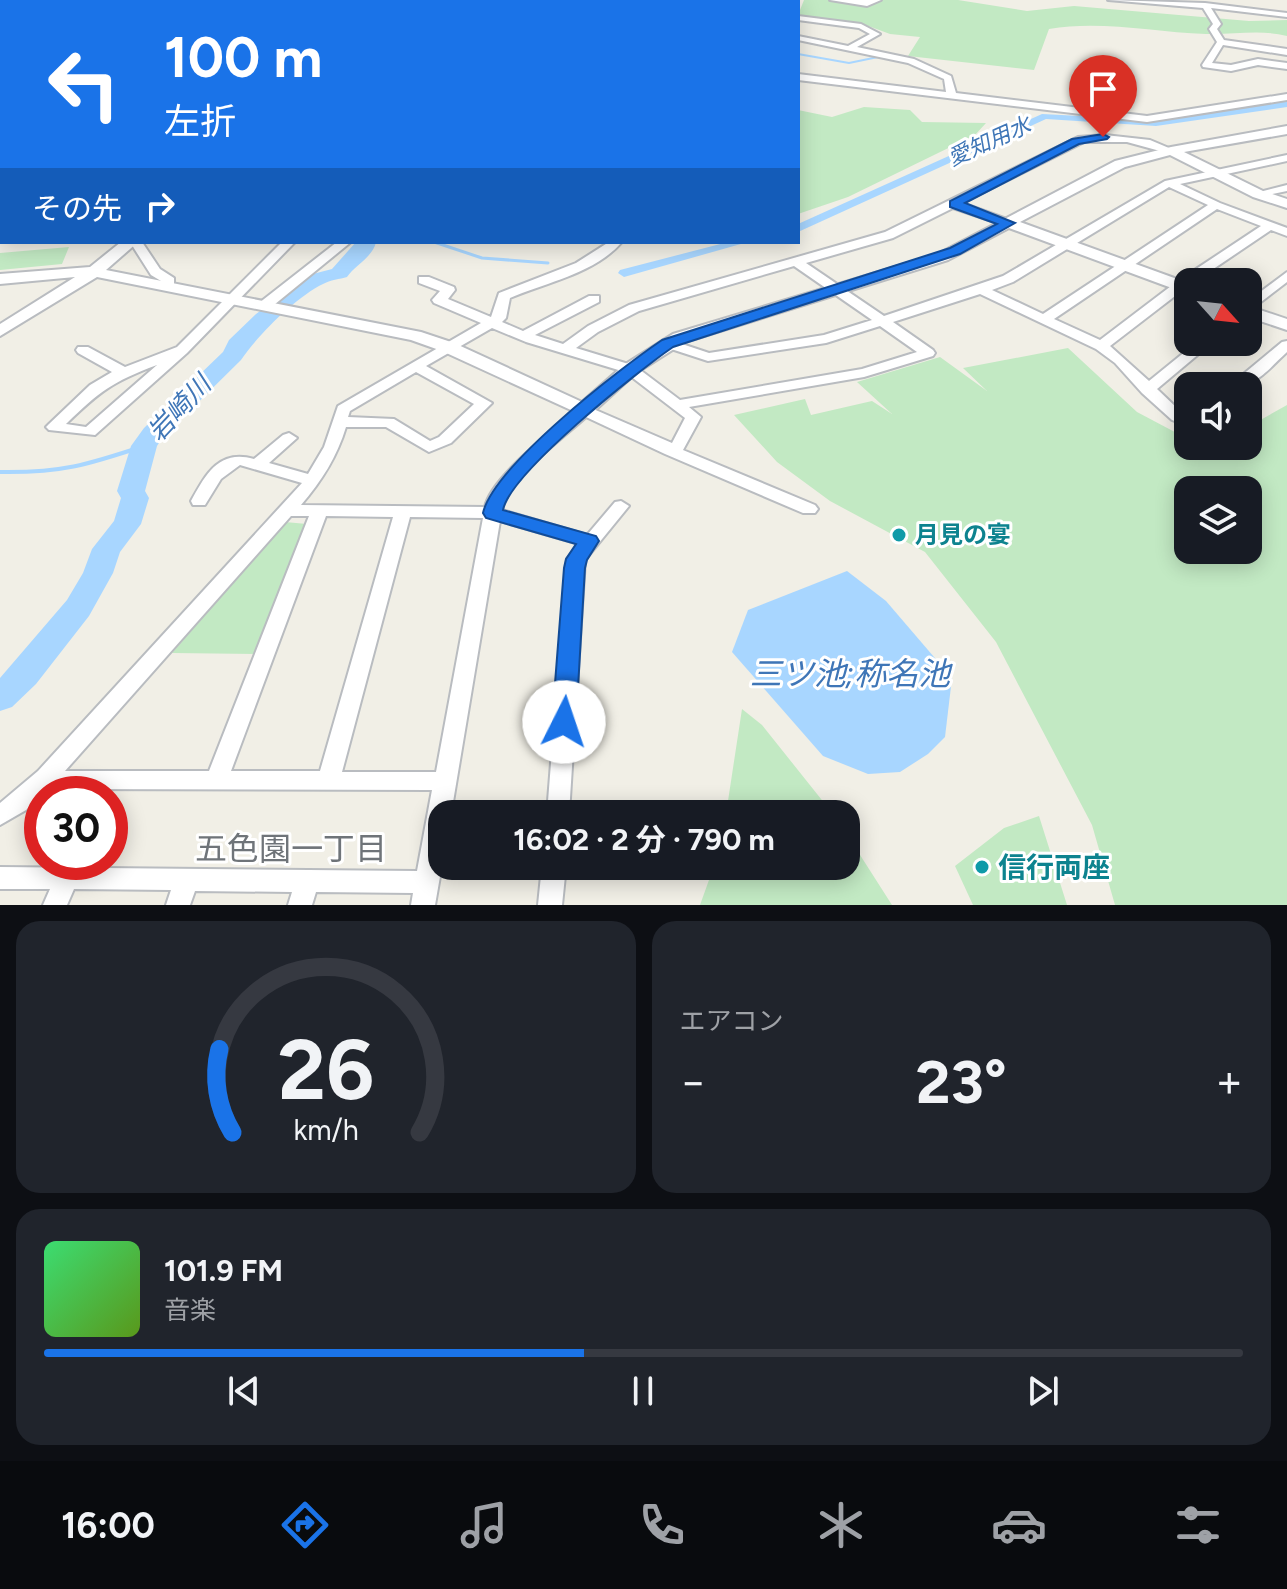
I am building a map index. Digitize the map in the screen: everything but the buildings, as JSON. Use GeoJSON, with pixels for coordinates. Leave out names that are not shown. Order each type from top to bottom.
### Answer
{"type":"FeatureCollection","features":[{"type":"Feature","properties":{"kind":"street"},"geometry":{"type":"LineString","coordinates":[[834,0],[867,4],[877,0]]}},
{"type":"Feature","properties":{"kind":"street"},"geometry":{"type":"LineString","coordinates":[[1112,0],[1205,5],[1287,15]]}},
{"type":"Feature","properties":{"kind":"street"},"geometry":{"type":"LineString","coordinates":[[1269,12],[1272,0]]}},
{"type":"Feature","properties":{"kind":"street"},"geometry":{"type":"LineString","coordinates":[[1205,5],[1217,24],[1213,29],[1221,42],[1287,52]]}},
{"type":"Feature","properties":{"kind":"street"},"geometry":{"type":"LineString","coordinates":[[800,18],[861,26],[876,34],[851,47]]}},
{"type":"Feature","properties":{"kind":"street"},"geometry":{"type":"LineString","coordinates":[[800,38],[851,47],[926,66],[948,78],[952,96]]}},
{"type":"Feature","properties":{"kind":"street"},"geometry":{"type":"LineString","coordinates":[[1221,42],[1206,65],[1231,68],[1258,62],[1287,66]]}},
{"type":"Feature","properties":{"kind":"street"},"geometry":{"type":"LineString","coordinates":[[800,77],[1147,119],[1287,97]]}},
{"type":"Feature","properties":{"kind":"street"},"geometry":{"type":"LineString","coordinates":[[443,800],[495,500],[514,474],[630,369],[667,343],[943,257],[1109,167],[1171,151],[1284,133]]}},
{"type":"Feature","properties":{"kind":"street"},"geometry":{"type":"LineString","coordinates":[[565,349],[593,329],[634,308],[889,235],[1082,139],[1146,141],[1258,194],[1287,204]]}},
{"type":"Feature","properties":{"kind":"street"},"geometry":{"type":"LineString","coordinates":[[667,343],[708,357],[826,339],[1008,279],[1169,183],[1287,158]]}},
{"type":"Feature","properties":{"kind":"street"},"geometry":{"type":"LineString","coordinates":[[1169,183],[1287,232]]}},
{"type":"Feature","properties":{"kind":"street"},"geometry":{"type":"LineString","coordinates":[[1258,194],[1287,188]]}},
{"type":"Feature","properties":{"kind":"street"},"geometry":{"type":"LineString","coordinates":[[954,204],[1174,284]]}},
{"type":"Feature","properties":{"kind":"street"},"geometry":{"type":"LineString","coordinates":[[1045,319],[1216,205]]}},
{"type":"Feature","properties":{"kind":"street"},"geometry":{"type":"LineString","coordinates":[[1211,268],[1269,226]]}},
{"type":"Feature","properties":{"kind":"street"},"geometry":{"type":"LineString","coordinates":[[0,331],[94,272],[128,244]]}},
{"type":"Feature","properties":{"kind":"street"},"geometry":{"type":"LineString","coordinates":[[137,244],[155,272],[169,281],[163,286]]}},
{"type":"Feature","properties":{"kind":"street"},"geometry":{"type":"LineString","coordinates":[[182,350],[124,372],[95,388],[54,427],[89,432],[182,350],[287,244]]}},
{"type":"Feature","properties":{"kind":"street"},"geometry":{"type":"LineString","coordinates":[[266,306],[343,244]]}},
{"type":"Feature","properties":{"kind":"street"},"geometry":{"type":"LineString","coordinates":[[47,776],[313,481],[332,447],[343,409],[499,318],[504,296],[574,268],[613,244]]}},
{"type":"Feature","properties":{"kind":"street"},"geometry":{"type":"LineString","coordinates":[[680,404],[864,373],[928,353],[797,262]]}},
{"type":"Feature","properties":{"kind":"street"},"geometry":{"type":"LineString","coordinates":[[0,279],[60,272],[94,272],[415,336],[448,347],[671,451],[809,509]]}},
{"type":"Feature","properties":{"kind":"street"},"geometry":{"type":"LineString","coordinates":[[1262,298],[1287,276]]}},
{"type":"Feature","properties":{"kind":"street"},"geometry":{"type":"LineString","coordinates":[[424,280],[449,290],[439,300],[490,323],[630,369],[680,404],[693,417],[671,451]]}},
{"type":"Feature","properties":{"kind":"street"},"geometry":{"type":"LineString","coordinates":[[981,290],[1101,346],[1120,360],[1174,414]]}},
{"type":"Feature","properties":{"kind":"street"},"geometry":{"type":"LineString","coordinates":[[1101,346],[1174,295]]}},
{"type":"Feature","properties":{"kind":"street"},"geometry":{"type":"LineString","coordinates":[[525,335],[594,299]]}},
{"type":"Feature","properties":{"kind":"street"},"geometry":{"type":"LineString","coordinates":[[1262,315],[1287,325]]}},
{"type":"Feature","properties":{"kind":"street"},"geometry":{"type":"LineString","coordinates":[[1260,372],[1280,360],[1287,345]]}},
{"type":"Feature","properties":{"kind":"street"},"geometry":{"type":"LineString","coordinates":[[83,350],[124,372]]}},
{"type":"Feature","properties":{"kind":"street"},"geometry":{"type":"LineString","coordinates":[[1147,390],[1189,356]]}},
{"type":"Feature","properties":{"kind":"street"},"geometry":{"type":"LineString","coordinates":[[340,422],[389,422],[429,447],[445,440],[484,403],[415,366]]}},
{"type":"Feature","properties":{"kind":"street"},"geometry":{"type":"LineString","coordinates":[[257,465],[289,438]]}},
{"type":"Feature","properties":{"kind":"street"},"geometry":{"type":"LineString","coordinates":[[199,501],[215,475],[229,462],[240,460],[313,481]]}},
{"type":"Feature","properties":{"kind":"street"},"geometry":{"type":"LineString","coordinates":[[559,800],[576,559],[621,506]]}},
{"type":"Feature","properties":{"kind":"street"},"geometry":{"type":"LineString","coordinates":[[288,510],[492,513],[589,541]]}},
{"type":"Feature","properties":{"kind":"street"},"geometry":{"type":"LineString","coordinates":[[217,780],[319,512]]}},
{"type":"Feature","properties":{"kind":"street"},"geometry":{"type":"LineString","coordinates":[[328,781],[403,513]]}},
{"type":"Feature","properties":{"kind":"street"},"geometry":{"type":"LineString","coordinates":[[128,778],[445,781]]}},
{"type":"Feature","properties":{"kind":"street"},"geometry":{"type":"LineString","coordinates":[[0,815],[24,797]]}},
{"type":"Feature","properties":{"kind":"street"},"geometry":{"type":"LineString","coordinates":[[0,878],[24,878]]}},
{"type":"Feature","properties":{"kind":"street"},"geometry":{"type":"LineString","coordinates":[[55,905],[66,880]]}},
{"type":"Feature","properties":{"kind":"street"},"geometry":{"type":"LineString","coordinates":[[128,880],[187,880],[303,894],[425,894]]}},
{"type":"Feature","properties":{"kind":"street"},"geometry":{"type":"LineString","coordinates":[[178,905],[187,880]]}},
{"type":"Feature","properties":{"kind":"street"},"geometry":{"type":"LineString","coordinates":[[550,905],[553,880]]}},
{"type":"Feature","properties":{"kind":"green space"},"geometry":{"type":"Polygon","coordinates":[[[804,0],[958,0],[1027,11],[1074,6],[1249,21],[1287,20],[1287,36],[1206,34],[1107,26],[1049,29],[1034,70],[908,56],[920,37],[890,34],[863,24],[800,15],[804,0]]]}},
{"type":"Feature","properties":{"kind":"green space"},"geometry":{"type":"Polygon","coordinates":[[[864,107],[910,110],[922,122],[986,123],[975,135],[848,197],[800,213],[800,110],[832,117],[864,107]]]}},
{"type":"Feature","properties":{"kind":"green space"},"geometry":{"type":"Polygon","coordinates":[[[69,247],[62,264],[0,270],[0,253],[69,247]]]}},
{"type":"Feature","properties":{"kind":"green space"},"geometry":{"type":"Polygon","coordinates":[[[1068,348],[1137,412],[1174,432],[1174,460],[1262,460],[1262,419],[1287,405],[1287,905],[1115,905],[1092,825],[996,642],[925,552],[830,501],[777,462],[734,415],[805,399],[811,415],[872,401],[892,414],[857,382],[940,357],[987,391],[963,368],[1068,348]]]}},
{"type":"Feature","properties":{"kind":"green space"},"geometry":{"type":"Polygon","coordinates":[[[285,522],[307,524],[257,654],[172,653],[285,522]]]}},
{"type":"Feature","properties":{"kind":"green space"},"geometry":{"type":"Polygon","coordinates":[[[742,709],[762,725],[822,800],[728,800],[742,709]]]}},
{"type":"Feature","properties":{"kind":"green space"},"geometry":{"type":"Polygon","coordinates":[[[1039,816],[1067,905],[973,905],[955,866],[1004,828],[1039,816]]]}},
{"type":"Feature","properties":{"kind":"green space"},"geometry":{"type":"Polygon","coordinates":[[[860,855],[892,905],[700,905],[709,880],[860,880],[860,855]]]}},
{"type":"Feature","properties":{"kind":"water","name":"三ツ池;称名池"},"geometry":{"type":"Polygon","coordinates":[[[847,571],[886,601],[952,678],[945,737],[928,754],[900,772],[868,774],[823,756],[732,652],[748,610],[847,571]]]}},
{"type":"Feature","properties":{"kind":"waterway"},"geometry":{"type":"LineString","coordinates":[[800,54],[849,63],[878,57]]}},
{"type":"Feature","properties":{"kind":"waterway","name":"愛知用水"},"geometry":{"type":"LineString","coordinates":[[800,227],[1045,116],[1156,123],[1287,104]]}},
{"type":"Feature","properties":{"kind":"waterway","name":"岩崎川"},"geometry":{"type":"LineString","coordinates":[[0,698],[24,675],[78,608],[98,573],[106,549],[127,524],[135,498],[131,491],[144,446],[153,433],[233,355],[237,345],[264,319],[316,279],[340,273],[366,244]]}},
{"type":"Feature","properties":{"kind":"waterway"},"geometry":{"type":"LineString","coordinates":[[440,244],[482,258],[548,263]]}},
{"type":"Feature","properties":{"kind":"waterway","name":"愛知用水"},"geometry":{"type":"LineString","coordinates":[[624,273],[734,244]]}},
{"type":"Feature","properties":{"kind":"waterway"},"geometry":{"type":"LineString","coordinates":[[0,472],[74,466],[144,446]]}},
{"type":"Feature","properties":{"kind":"place","name":"月見の宴"},"geometry":{"type":"Point","coordinates":[899,535]}},
{"type":"Feature","properties":{"kind":"place","name":"信行両座"},"geometry":{"type":"Point","coordinates":[982,867]}},
{"type":"Feature","properties":{"kind":"district","name":"五色園一丁目"},"geometry":{"type":"Point","coordinates":[291,849]}},
{"type":"Feature","properties":{"kind":"route"},"geometry":{"type":"LineString","coordinates":[[564,722],[576,559],[589,541],[492,513],[495,500],[514,474],[630,369],[667,343],[943,257],[1008,223],[954,204],[1076,141],[1103,137]]}}]}
